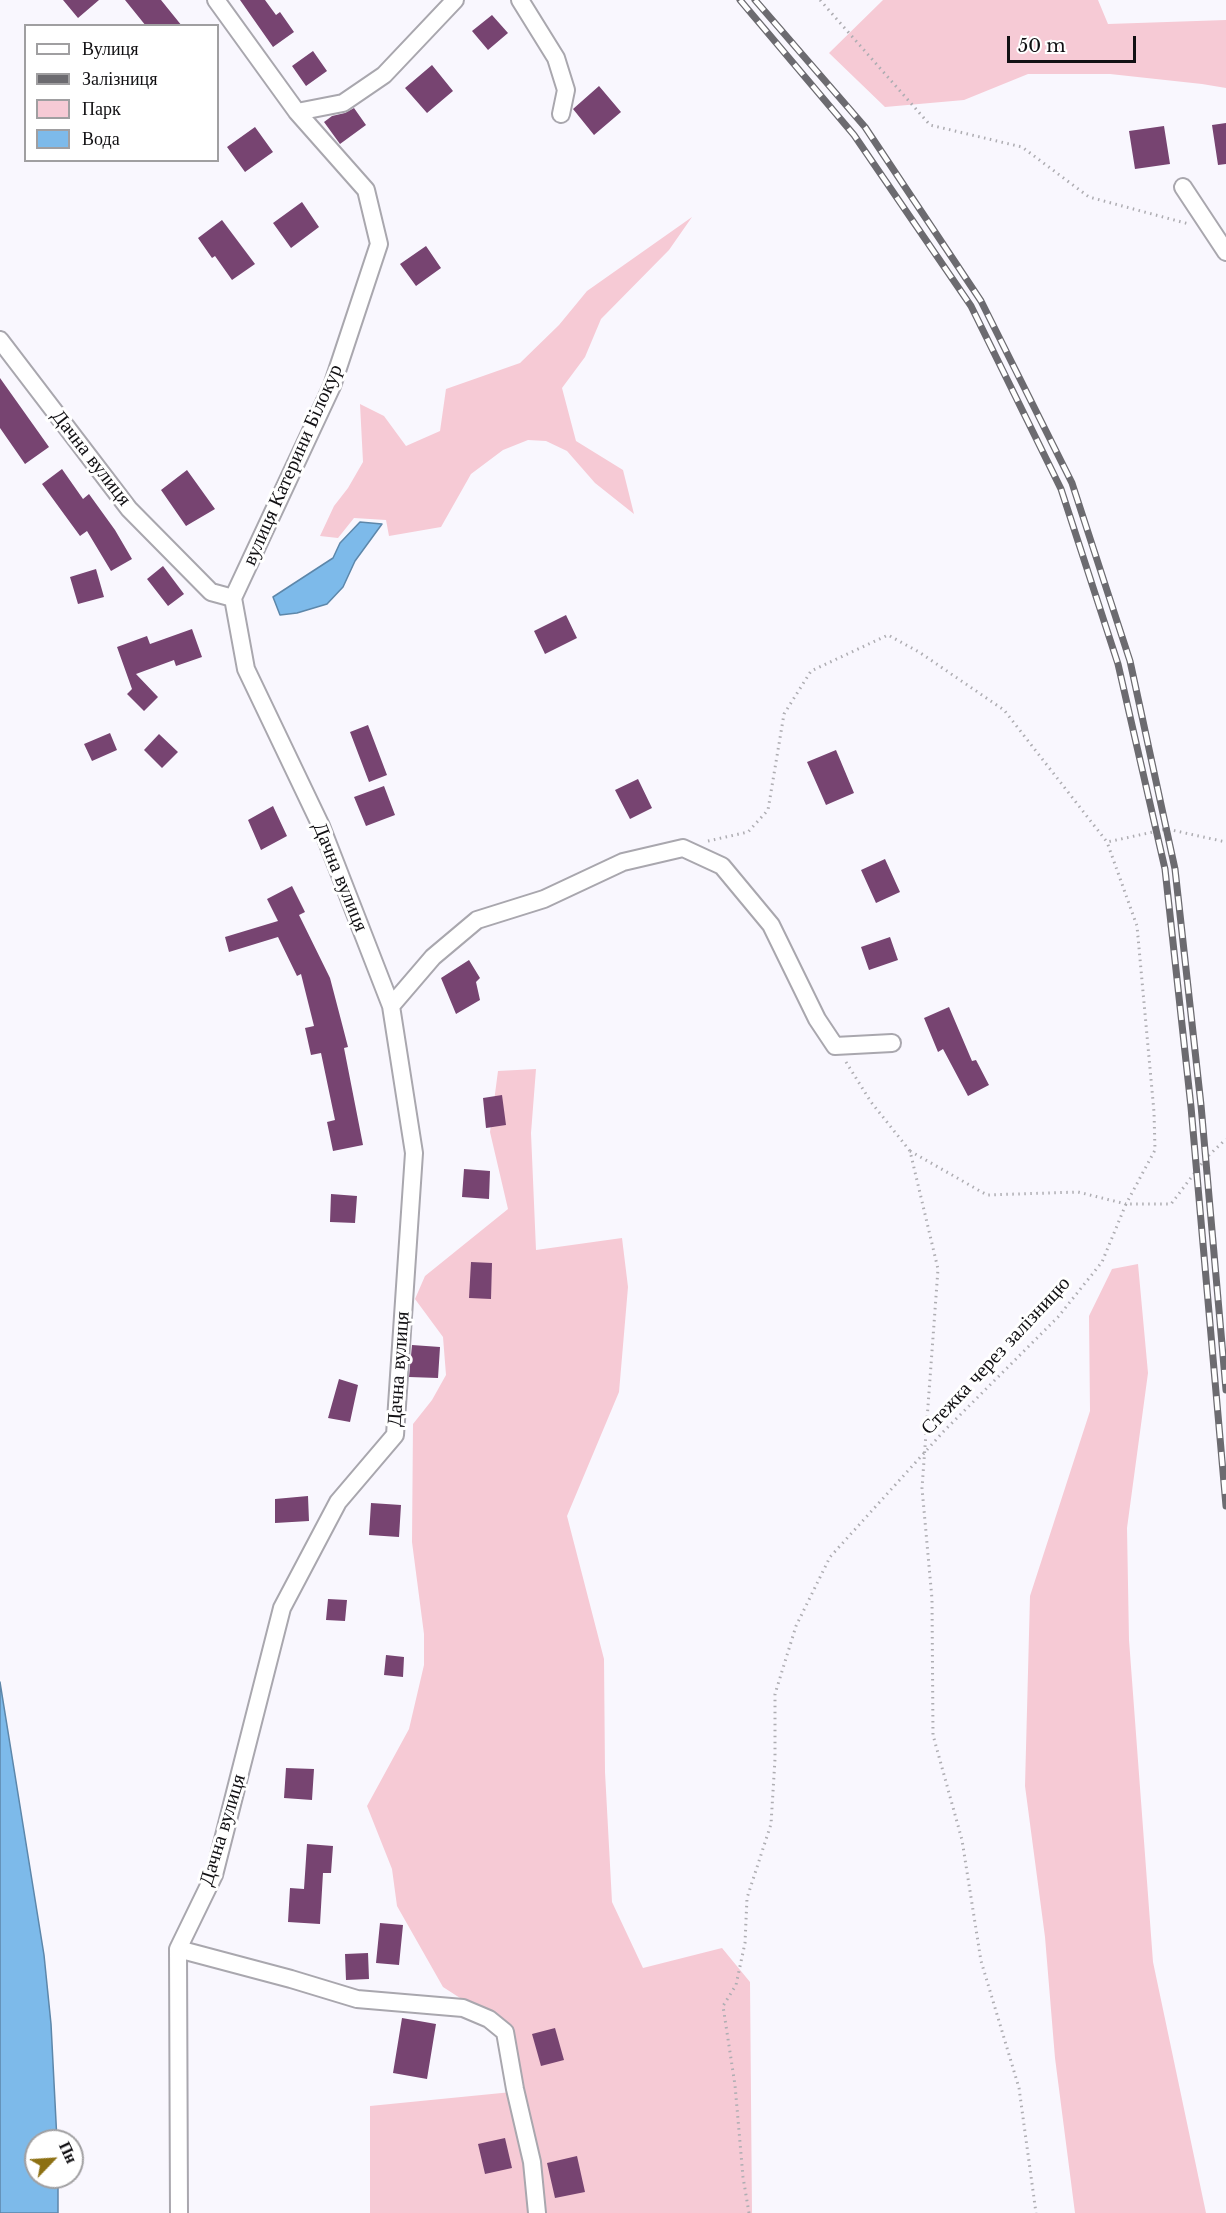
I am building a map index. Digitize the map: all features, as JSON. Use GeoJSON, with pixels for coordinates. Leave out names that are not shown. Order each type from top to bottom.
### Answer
{"type":"FeatureCollection","features":[{"type":"Feature","properties":{"kind":"street","name":"вулиця Катерини Білокур"},"geometry":{"type":"LineString","coordinates":[[216,0],[297,112],[366,190],[379,244],[332,386],[234,598]]}},
{"type":"Feature","properties":{"kind":"street"},"geometry":{"type":"LineString","coordinates":[[297,112],[343,103],[384,75],[454,0]]}},
{"type":"Feature","properties":{"kind":"street"},"geometry":{"type":"LineString","coordinates":[[520,0],[556,58],[566,90],[561,114]]}},
{"type":"Feature","properties":{"kind":"street"},"geometry":{"type":"LineString","coordinates":[[1184,187],[1226,252]]}},
{"type":"Feature","properties":{"kind":"street","name":"Дачна вулиця"},"geometry":{"type":"LineString","coordinates":[[0,340],[129,508],[211,592],[234,598],[246,669],[321,826],[392,1006],[414,1153],[395,1435],[338,1503],[282,1608],[214,1875],[178,1949]]}},
{"type":"Feature","properties":{"kind":"street"},"geometry":{"type":"LineString","coordinates":[[392,1006],[433,957],[477,920],[544,899],[623,862],[683,848],[722,866],[771,925],[817,1019],[835,1046],[892,1043]]}},
{"type":"Feature","properties":{"kind":"street"},"geometry":{"type":"LineString","coordinates":[[179,2213],[178,1949],[291,1978],[357,1999],[463,2008],[489,2019],[505,2032],[515,2089],[532,2162],[537,2213]]}},
{"type":"Feature","properties":{"kind":"path"},"geometry":{"type":"LineString","coordinates":[[820,0],[930,125],[1022,147],[1089,197],[1212,231]]}},
{"type":"Feature","properties":{"kind":"path","name":"Стежка через залізницю"},"geometry":{"type":"LineString","coordinates":[[683,848],[748,832],[768,810],[784,714],[812,671],[888,635],[919,652],[1004,710],[1107,842],[1137,926],[1154,1112],[1155,1150],[1126,1204],[1102,1262],[1058,1317],[926,1453],[830,1557],[796,1626],[775,1694],[775,1759],[771,1824],[747,1898],[745,1943],[736,1985],[723,2006],[735,2085],[743,2177],[749,2213]]}},
{"type":"Feature","properties":{"kind":"path"},"geometry":{"type":"LineString","coordinates":[[1107,842],[1167,829],[1226,842]]}},
{"type":"Feature","properties":{"kind":"path"},"geometry":{"type":"LineString","coordinates":[[835,1046],[871,1102],[910,1151],[987,1195],[1078,1192],[1126,1204],[1171,1204],[1206,1158],[1226,1139]]}},
{"type":"Feature","properties":{"kind":"path"},"geometry":{"type":"LineString","coordinates":[[910,1151],[938,1269],[922,1488],[932,1599],[933,1735],[962,1840],[981,1961],[1019,2088],[1036,2213]]}},
{"type":"Feature","properties":{"kind":"green space"},"geometry":{"type":"Polygon","coordinates":[[[883,0],[1098,0],[1108,24],[1226,20],[1226,88],[1110,74],[1028,74],[964,100],[885,107],[829,53],[883,0]]]}},
{"type":"Feature","properties":{"kind":"green space"},"geometry":{"type":"Polygon","coordinates":[[[692,217],[669,250],[601,319],[585,357],[562,388],[576,441],[623,470],[634,514],[595,483],[567,451],[546,441],[528,440],[503,450],[471,474],[441,527],[389,536],[386,520],[354,518],[338,538],[320,536],[334,506],[363,462],[360,404],[384,416],[406,446],[440,431],[446,389],[520,363],[559,325],[587,291],[692,217]]]}},
{"type":"Feature","properties":{"kind":"green space"},"geometry":{"type":"Polygon","coordinates":[[[536,1069],[531,1133],[536,1250],[622,1238],[628,1287],[619,1392],[567,1516],[604,1659],[605,1772],[612,1902],[643,1968],[722,1948],[750,1982],[752,2213],[370,2213],[370,2106],[522,2091],[488,2016],[443,1987],[397,1906],[392,1869],[367,1806],[409,1729],[424,1665],[424,1634],[412,1542],[413,1424],[432,1400],[446,1375],[443,1337],[415,1299],[425,1276],[508,1209],[490,1132],[498,1071],[536,1069]]]}},
{"type":"Feature","properties":{"kind":"green space"},"geometry":{"type":"Polygon","coordinates":[[[1138,1264],[1148,1373],[1127,1528],[1129,1640],[1153,1962],[1206,2213],[1075,2213],[1055,2058],[1045,1937],[1025,1786],[1030,1596],[1090,1411],[1089,1316],[1112,1269],[1138,1264]]]}},
{"type":"Feature","properties":{"kind":"water"},"geometry":{"type":"Polygon","coordinates":[[[360,522],[382,524],[355,561],[343,587],[327,604],[297,613],[280,615],[273,597],[333,558],[340,543],[360,522]]]}},
{"type":"Feature","properties":{"kind":"water"},"geometry":{"type":"Polygon","coordinates":[[[0,1682],[44,1955],[51,2024],[56,2129],[24,2129],[24,2189],[58,2189],[58,2213],[0,2213],[0,1682]]]}},
{"type":"Feature","properties":{"kind":"building"},"geometry":{"type":"Polygon","coordinates":[[[63,0],[99,0],[78,18],[63,0]]]}},
{"type":"Feature","properties":{"kind":"building"},"geometry":{"type":"Polygon","coordinates":[[[125,0],[161,0],[180,24],[144,24],[125,0]]]}},
{"type":"Feature","properties":{"kind":"building"},"geometry":{"type":"Polygon","coordinates":[[[240,0],[265,0],[276,15],[280,12],[294,32],[273,47],[240,0]]]}},
{"type":"Feature","properties":{"kind":"building"},"geometry":{"type":"Polygon","coordinates":[[[492,15],[508,33],[488,50],[472,31],[492,15]]]}},
{"type":"Feature","properties":{"kind":"building"},"geometry":{"type":"Polygon","coordinates":[[[313,51],[327,71],[306,86],[292,66],[313,51]]]}},
{"type":"Feature","properties":{"kind":"building"},"geometry":{"type":"Polygon","coordinates":[[[432,65],[453,91],[427,113],[405,88],[432,65]]]}},
{"type":"Feature","properties":{"kind":"building"},"geometry":{"type":"Polygon","coordinates":[[[599,86],[621,112],[594,135],[573,109],[599,86]]]}},
{"type":"Feature","properties":{"kind":"building"},"geometry":{"type":"Polygon","coordinates":[[[354,108],[366,125],[340,144],[324,122],[332,116],[354,108]]]}},
{"type":"Feature","properties":{"kind":"building"},"geometry":{"type":"Polygon","coordinates":[[[1226,123],[1226,164],[1218,165],[1212,125],[1226,123]]]}},
{"type":"Feature","properties":{"kind":"building"},"geometry":{"type":"Polygon","coordinates":[[[1164,126],[1170,164],[1135,169],[1129,131],[1164,126]]]}},
{"type":"Feature","properties":{"kind":"building"},"geometry":{"type":"Polygon","coordinates":[[[255,127],[273,152],[245,172],[227,147],[255,127]]]}},
{"type":"Feature","properties":{"kind":"building"},"geometry":{"type":"Polygon","coordinates":[[[302,202],[319,227],[291,248],[273,223],[302,202]]]}},
{"type":"Feature","properties":{"kind":"building"},"geometry":{"type":"Polygon","coordinates":[[[222,220],[255,264],[232,280],[215,256],[212,258],[198,238],[222,220]]]}},
{"type":"Feature","properties":{"kind":"building"},"geometry":{"type":"Polygon","coordinates":[[[426,246],[441,268],[416,286],[400,264],[426,246]]]}},
{"type":"Feature","properties":{"kind":"building"},"geometry":{"type":"Polygon","coordinates":[[[0,378],[49,447],[25,464],[0,428],[0,378]]]}},
{"type":"Feature","properties":{"kind":"building"},"geometry":{"type":"Polygon","coordinates":[[[62,469],[83,499],[89,494],[115,530],[132,559],[111,571],[87,531],[80,536],[42,484],[62,469]]]}},
{"type":"Feature","properties":{"kind":"building"},"geometry":{"type":"Polygon","coordinates":[[[187,470],[215,509],[186,526],[161,490],[187,470]]]}},
{"type":"Feature","properties":{"kind":"building"},"geometry":{"type":"Polygon","coordinates":[[[163,566],[184,594],[168,606],[147,579],[163,566]]]}},
{"type":"Feature","properties":{"kind":"building"},"geometry":{"type":"Polygon","coordinates":[[[96,569],[104,597],[78,604],[70,577],[96,569]]]}},
{"type":"Feature","properties":{"kind":"building"},"geometry":{"type":"Polygon","coordinates":[[[566,615],[577,638],[545,654],[534,631],[566,615]]]}},
{"type":"Feature","properties":{"kind":"building"},"geometry":{"type":"Polygon","coordinates":[[[192,629],[202,657],[176,666],[174,660],[136,674],[158,697],[144,711],[127,694],[132,689],[117,647],[147,636],[150,644],[192,629]]]}},
{"type":"Feature","properties":{"kind":"building"},"geometry":{"type":"Polygon","coordinates":[[[368,725],[387,775],[369,782],[350,732],[368,725]]]}},
{"type":"Feature","properties":{"kind":"building"},"geometry":{"type":"Polygon","coordinates":[[[110,733],[117,750],[92,761],[84,744],[110,733]]]}},
{"type":"Feature","properties":{"kind":"building"},"geometry":{"type":"Polygon","coordinates":[[[159,734],[178,752],[162,768],[144,750],[159,734]]]}},
{"type":"Feature","properties":{"kind":"building"},"geometry":{"type":"Polygon","coordinates":[[[836,750],[854,793],[826,805],[807,762],[836,750]]]}},
{"type":"Feature","properties":{"kind":"building"},"geometry":{"type":"Polygon","coordinates":[[[638,779],[652,808],[630,819],[615,790],[638,779]]]}},
{"type":"Feature","properties":{"kind":"building"},"geometry":{"type":"Polygon","coordinates":[[[384,786],[395,815],[366,826],[354,797],[384,786]]]}},
{"type":"Feature","properties":{"kind":"building"},"geometry":{"type":"Polygon","coordinates":[[[273,806],[287,836],[261,850],[248,820],[273,806]]]}},
{"type":"Feature","properties":{"kind":"building"},"geometry":{"type":"Polygon","coordinates":[[[885,859],[900,892],[876,903],[861,870],[885,859]]]}},
{"type":"Feature","properties":{"kind":"building"},"geometry":{"type":"Polygon","coordinates":[[[292,886],[305,912],[299,915],[330,978],[348,1047],[344,1048],[363,1145],[333,1151],[327,1122],[335,1120],[321,1053],[311,1055],[305,1028],[314,1026],[301,974],[297,976],[278,937],[229,952],[225,937],[278,921],[267,899],[292,886]]]}},
{"type":"Feature","properties":{"kind":"building"},"geometry":{"type":"Polygon","coordinates":[[[890,937],[898,960],[869,970],[861,947],[890,937]]]}},
{"type":"Feature","properties":{"kind":"building"},"geometry":{"type":"Polygon","coordinates":[[[469,960],[480,978],[476,982],[480,1000],[456,1014],[441,978],[469,960]]]}},
{"type":"Feature","properties":{"kind":"building"},"geometry":{"type":"Polygon","coordinates":[[[949,1007],[972,1061],[976,1060],[989,1085],[968,1096],[943,1049],[938,1052],[924,1018],[949,1007]]]}},
{"type":"Feature","properties":{"kind":"building"},"geometry":{"type":"Polygon","coordinates":[[[502,1095],[506,1125],[486,1128],[483,1098],[502,1095]]]}},
{"type":"Feature","properties":{"kind":"building"},"geometry":{"type":"Polygon","coordinates":[[[464,1169],[490,1171],[489,1199],[462,1197],[464,1169]]]}},
{"type":"Feature","properties":{"kind":"building"},"geometry":{"type":"Polygon","coordinates":[[[331,1194],[357,1196],[355,1223],[330,1222],[331,1194]]]}},
{"type":"Feature","properties":{"kind":"building"},"geometry":{"type":"Polygon","coordinates":[[[471,1262],[492,1263],[491,1299],[469,1298],[471,1262]]]}},
{"type":"Feature","properties":{"kind":"building"},"geometry":{"type":"Polygon","coordinates":[[[412,1345],[440,1347],[438,1378],[409,1377],[412,1345]]]}},
{"type":"Feature","properties":{"kind":"building"},"geometry":{"type":"Polygon","coordinates":[[[339,1379],[358,1385],[350,1422],[328,1418],[339,1379]]]}},
{"type":"Feature","properties":{"kind":"building"},"geometry":{"type":"Polygon","coordinates":[[[308,1496],[309,1521],[275,1523],[275,1499],[308,1496]]]}},
{"type":"Feature","properties":{"kind":"building"},"geometry":{"type":"Polygon","coordinates":[[[371,1503],[401,1505],[399,1537],[369,1535],[371,1503]]]}},
{"type":"Feature","properties":{"kind":"building"},"geometry":{"type":"Polygon","coordinates":[[[328,1599],[347,1600],[345,1621],[326,1620],[328,1599]]]}},
{"type":"Feature","properties":{"kind":"building"},"geometry":{"type":"Polygon","coordinates":[[[386,1655],[404,1657],[403,1677],[384,1675],[386,1655]]]}},
{"type":"Feature","properties":{"kind":"building"},"geometry":{"type":"Polygon","coordinates":[[[286,1768],[314,1769],[312,1800],[284,1798],[286,1768]]]}},
{"type":"Feature","properties":{"kind":"building"},"geometry":{"type":"Polygon","coordinates":[[[307,1844],[333,1846],[331,1873],[323,1873],[320,1924],[288,1922],[290,1888],[304,1889],[307,1844]]]}},
{"type":"Feature","properties":{"kind":"building"},"geometry":{"type":"Polygon","coordinates":[[[380,1923],[403,1925],[399,1965],[376,1963],[380,1923]]]}},
{"type":"Feature","properties":{"kind":"building"},"geometry":{"type":"Polygon","coordinates":[[[368,1953],[369,1979],[346,1980],[345,1954],[368,1953]]]}},
{"type":"Feature","properties":{"kind":"building"},"geometry":{"type":"Polygon","coordinates":[[[402,2018],[436,2024],[427,2079],[393,2073],[402,2018]]]}},
{"type":"Feature","properties":{"kind":"building"},"geometry":{"type":"Polygon","coordinates":[[[555,2028],[564,2060],[541,2066],[532,2034],[555,2028]]]}},
{"type":"Feature","properties":{"kind":"building"},"geometry":{"type":"Polygon","coordinates":[[[505,2138],[512,2168],[485,2174],[478,2144],[505,2138]]]}},
{"type":"Feature","properties":{"kind":"building"},"geometry":{"type":"Polygon","coordinates":[[[577,2156],[585,2192],[555,2198],[547,2163],[577,2156]]]}},
{"type":"Feature","properties":{"kind":"railway"},"geometry":{"type":"LineString","coordinates":[[740,0],[854,135],[971,306],[1061,489],[1118,664],[1165,869],[1191,1107],[1226,1506]]}},
{"type":"Feature","properties":{"kind":"railway"},"geometry":{"type":"LineString","coordinates":[[755,0],[865,127],[981,301],[1072,483],[1130,661],[1175,869],[1201,1105],[1226,1390]]}}]}
